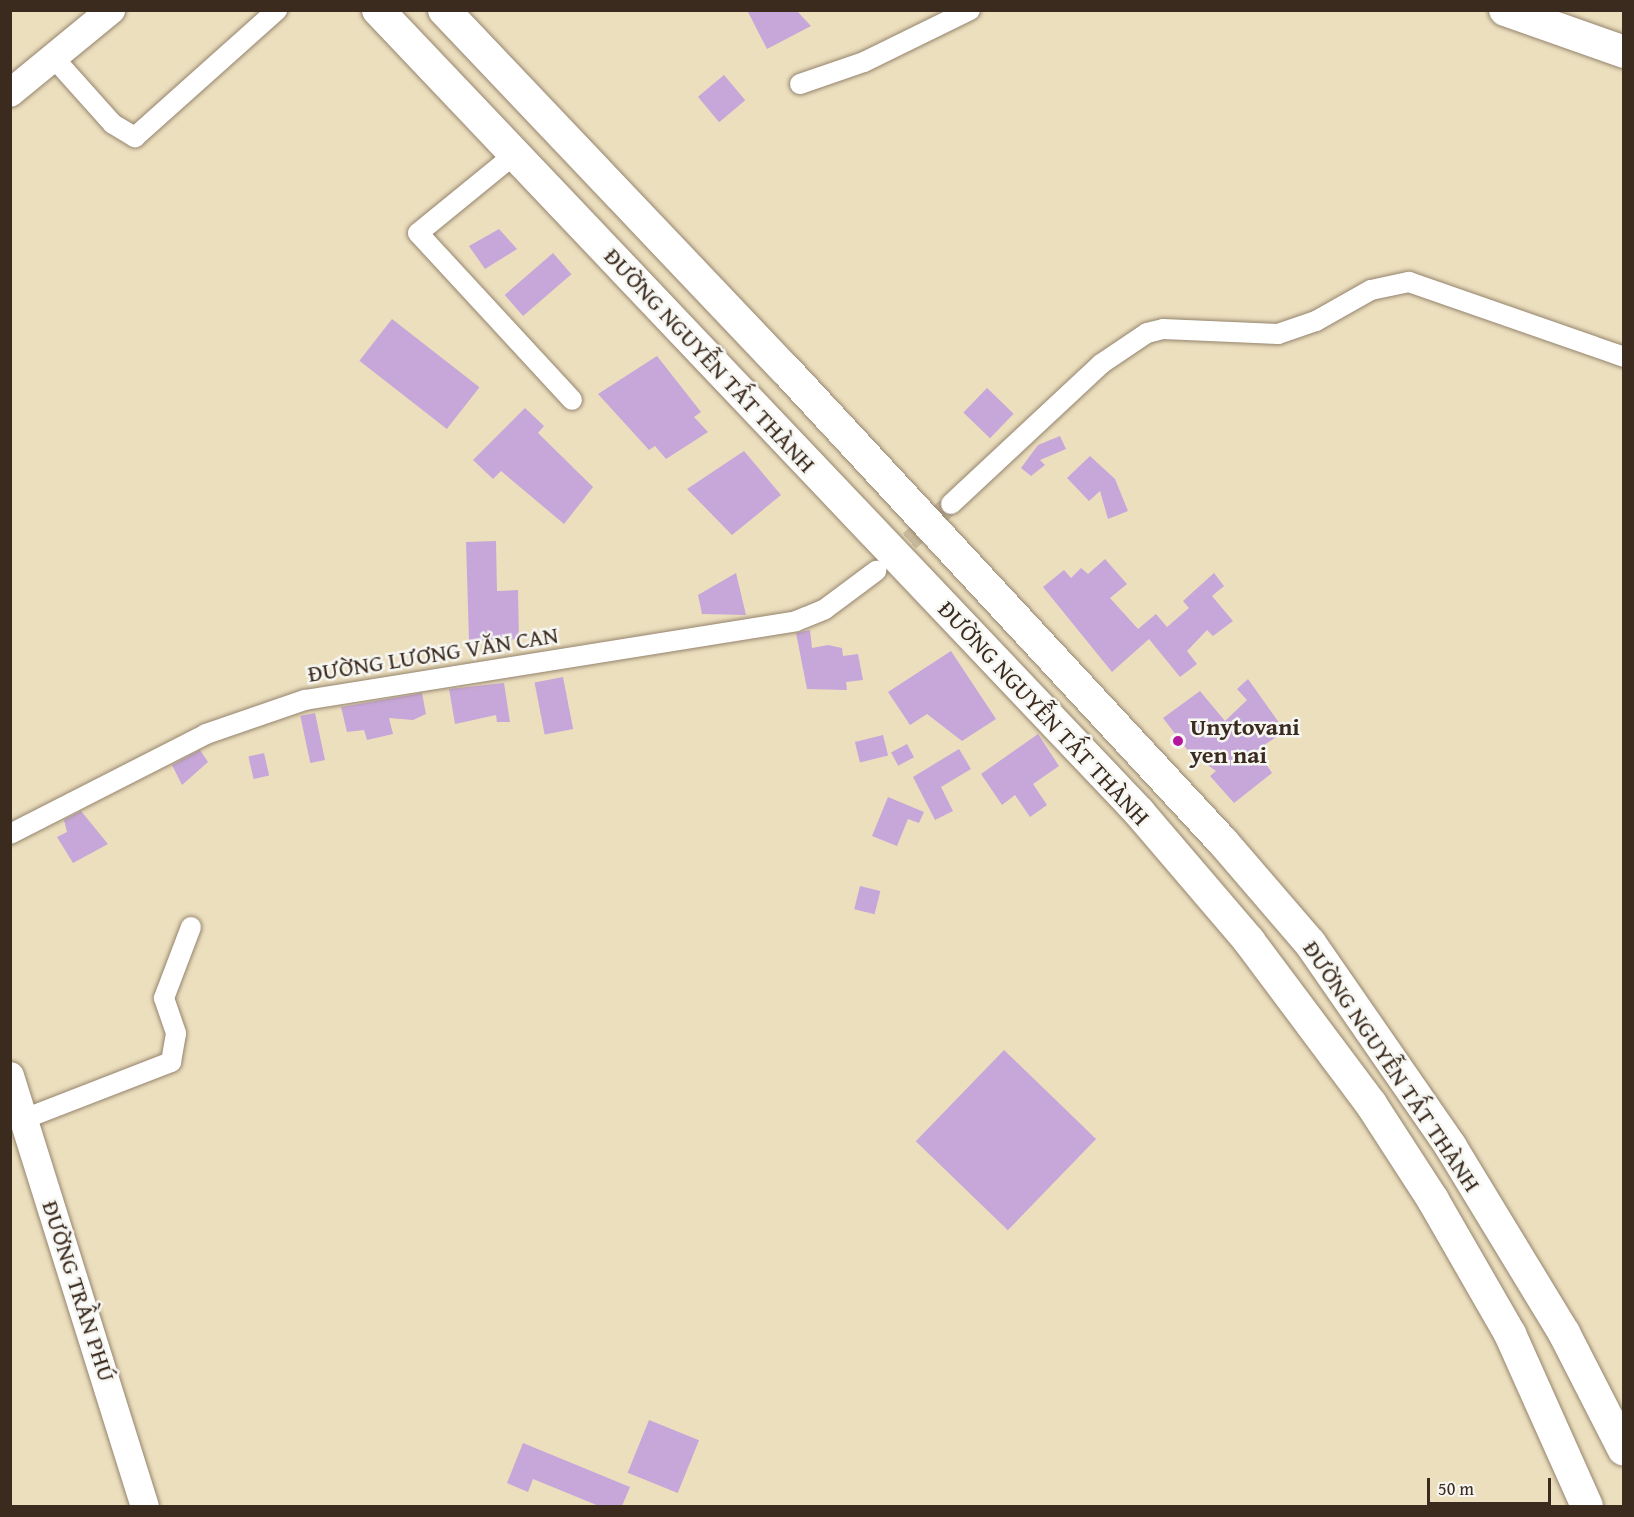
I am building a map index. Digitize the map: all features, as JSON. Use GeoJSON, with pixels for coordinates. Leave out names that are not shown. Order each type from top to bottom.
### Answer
{"type":"FeatureCollection","features":[{"type":"Feature","properties":{"kind":"main road","name":"ĐƯỜNG NGUYỄN TẤT THÀNH"},"geometry":{"type":"LineString","coordinates":[[378,10],[1139,812],[1311,1020],[1427,1190],[1510,1334],[1587,1506]]}},
{"type":"Feature","properties":{"kind":"main road","name":"ĐƯỜNG NGUYỄN TẤT THÀNH"},"geometry":{"type":"LineString","coordinates":[[444,10],[786,370],[1170,785],[1310,942],[1396,1064],[1564,1333],[1623,1450]]}},
{"type":"Feature","properties":{"kind":"main road"},"geometry":{"type":"LineString","coordinates":[[1505,10],[1623,52]]}},
{"type":"Feature","properties":{"kind":"main road"},"geometry":{"type":"LineString","coordinates":[[753,405],[786,370]]}},
{"type":"Feature","properties":{"kind":"main road"},"geometry":{"type":"LineString","coordinates":[[1139,812],[1170,785]]}},
{"type":"Feature","properties":{"kind":"street"},"geometry":{"type":"LineString","coordinates":[[10,93],[111,10]]}},
{"type":"Feature","properties":{"kind":"street"},"geometry":{"type":"LineString","coordinates":[[53,57],[112,124],[135,137],[277,10]]}},
{"type":"Feature","properties":{"kind":"street"},"geometry":{"type":"LineString","coordinates":[[800,84],[864,62],[970,10]]}},
{"type":"Feature","properties":{"kind":"street"},"geometry":{"type":"LineString","coordinates":[[515,154],[418,232],[572,400]]}},
{"type":"Feature","properties":{"kind":"street"},"geometry":{"type":"LineString","coordinates":[[951,504],[1101,364],[1154,331],[1278,334],[1316,321],[1371,290],[1409,282],[1623,357]]}},
{"type":"Feature","properties":{"kind":"street","name":"ĐƯỜNG LƯƠNG VĂN CAN"},"geometry":{"type":"LineString","coordinates":[[10,834],[206,734],[305,700],[796,621],[825,609],[876,571]]}},
{"type":"Feature","properties":{"kind":"street"},"geometry":{"type":"LineString","coordinates":[[24,1119],[171,1062],[176,1033],[164,999],[191,927]]}},
{"type":"Feature","properties":{"kind":"street","name":"ĐƯỜNG TRẦN PHÚ"},"geometry":{"type":"LineString","coordinates":[[10,1076],[145,1506]]}},
{"type":"Feature","properties":{"kind":"building"},"geometry":{"type":"Polygon","coordinates":[[[747,10],[796,10],[811,26],[767,49],[747,10]]]}},
{"type":"Feature","properties":{"kind":"building"},"geometry":{"type":"Polygon","coordinates":[[[724,75],[745,100],[719,122],[698,97],[724,75]]]}},
{"type":"Feature","properties":{"kind":"building"},"geometry":{"type":"Polygon","coordinates":[[[499,229],[517,249],[485,269],[469,246],[499,229]]]}},
{"type":"Feature","properties":{"kind":"building"},"geometry":{"type":"Polygon","coordinates":[[[553,253],[571,274],[523,316],[505,295],[553,253]]]}},
{"type":"Feature","properties":{"kind":"building"},"geometry":{"type":"Polygon","coordinates":[[[392,319],[479,387],[447,429],[359,361],[392,319]]]}},
{"type":"Feature","properties":{"kind":"building"},"geometry":{"type":"Polygon","coordinates":[[[657,356],[701,412],[694,417],[708,432],[666,459],[655,446],[649,450],[598,394],[657,356]]]}},
{"type":"Feature","properties":{"kind":"building"},"geometry":{"type":"Polygon","coordinates":[[[987,388],[1014,414],[990,438],[963,412],[987,388]]]}},
{"type":"Feature","properties":{"kind":"building"},"geometry":{"type":"Polygon","coordinates":[[[525,408],[544,426],[538,433],[593,487],[564,524],[501,471],[493,479],[473,460],[525,408]]]}},
{"type":"Feature","properties":{"kind":"building"},"geometry":{"type":"Polygon","coordinates":[[[1060,436],[1066,449],[1040,460],[1045,465],[1031,476],[1021,468],[1038,445],[1060,436]]]}},
{"type":"Feature","properties":{"kind":"building"},"geometry":{"type":"Polygon","coordinates":[[[744,451],[781,495],[732,535],[687,489],[744,451]]]}},
{"type":"Feature","properties":{"kind":"building"},"geometry":{"type":"Polygon","coordinates":[[[1090,456],[1115,479],[1128,511],[1108,519],[1100,491],[1089,501],[1067,478],[1090,456]]]}},
{"type":"Feature","properties":{"kind":"building"},"geometry":{"type":"Polygon","coordinates":[[[496,541],[497,591],[518,590],[519,639],[469,641],[466,542],[496,541]]]}},
{"type":"Feature","properties":{"kind":"building"},"geometry":{"type":"Polygon","coordinates":[[[1105,559],[1127,584],[1110,598],[1138,629],[1156,614],[1167,627],[1189,608],[1183,601],[1214,573],[1224,586],[1212,596],[1233,621],[1213,636],[1207,630],[1187,651],[1197,664],[1180,677],[1149,639],[1112,672],[1043,587],[1064,570],[1071,578],[1081,568],[1088,574],[1105,559]]]}},
{"type":"Feature","properties":{"kind":"building"},"geometry":{"type":"Polygon","coordinates":[[[736,573],[746,615],[702,614],[698,595],[736,573]]]}},
{"type":"Feature","properties":{"kind":"building"},"geometry":{"type":"Polygon","coordinates":[[[810,630],[812,648],[828,645],[842,648],[843,656],[858,654],[863,680],[846,682],[847,690],[807,689],[796,633],[810,630]]]}},
{"type":"Feature","properties":{"kind":"building"},"geometry":{"type":"Polygon","coordinates":[[[951,651],[996,719],[962,741],[927,714],[910,725],[888,692],[951,651]]]}},
{"type":"Feature","properties":{"kind":"building"},"geometry":{"type":"Polygon","coordinates":[[[563,677],[573,729],[545,735],[535,683],[563,677]]]}},
{"type":"Feature","properties":{"kind":"building"},"geometry":{"type":"Polygon","coordinates":[[[1248,679],[1285,731],[1257,750],[1272,773],[1234,803],[1210,776],[1216,771],[1189,752],[1163,718],[1200,691],[1225,721],[1247,700],[1237,689],[1248,679]]]}},
{"type":"Feature","properties":{"kind":"building"},"geometry":{"type":"Polygon","coordinates":[[[504,683],[510,722],[497,722],[496,715],[455,724],[449,689],[504,683]]]}},
{"type":"Feature","properties":{"kind":"building"},"geometry":{"type":"Polygon","coordinates":[[[422,693],[426,714],[413,720],[389,718],[393,734],[367,740],[364,730],[347,732],[341,707],[422,693]]]}},
{"type":"Feature","properties":{"kind":"building"},"geometry":{"type":"Polygon","coordinates":[[[315,713],[325,760],[310,763],[300,716],[315,713]]]}},
{"type":"Feature","properties":{"kind":"building"},"geometry":{"type":"Polygon","coordinates":[[[1038,734],[1059,766],[1033,784],[1047,805],[1030,817],[1015,795],[1002,805],[981,774],[1038,734]]]}},
{"type":"Feature","properties":{"kind":"building"},"geometry":{"type":"Polygon","coordinates":[[[883,735],[888,755],[860,762],[855,742],[883,735]]]}},
{"type":"Feature","properties":{"kind":"building"},"geometry":{"type":"Polygon","coordinates":[[[907,744],[914,757],[898,766],[891,752],[907,744]]]}},
{"type":"Feature","properties":{"kind":"building"},"geometry":{"type":"Polygon","coordinates":[[[959,749],[971,769],[941,787],[953,811],[935,820],[913,777],[959,749]]]}},
{"type":"Feature","properties":{"kind":"building"},"geometry":{"type":"Polygon","coordinates":[[[200,750],[208,762],[182,785],[172,765],[200,750]]]}},
{"type":"Feature","properties":{"kind":"building"},"geometry":{"type":"Polygon","coordinates":[[[264,753],[269,775],[254,779],[248,757],[264,753]]]}},
{"type":"Feature","properties":{"kind":"building"},"geometry":{"type":"Polygon","coordinates":[[[888,797],[924,812],[919,823],[908,819],[897,846],[872,836],[888,797]]]}},
{"type":"Feature","properties":{"kind":"building"},"geometry":{"type":"Polygon","coordinates":[[[81,811],[108,844],[73,863],[57,837],[67,832],[64,820],[81,811]]]}},
{"type":"Feature","properties":{"kind":"building"},"geometry":{"type":"Polygon","coordinates":[[[860,886],[880,891],[875,914],[854,909],[860,886]]]}},
{"type":"Feature","properties":{"kind":"building"},"geometry":{"type":"Polygon","coordinates":[[[1004,1050],[1096,1139],[1008,1230],[916,1141],[1004,1050]]]}},
{"type":"Feature","properties":{"kind":"building"},"geometry":{"type":"Polygon","coordinates":[[[649,1420],[699,1440],[678,1493],[628,1473],[649,1420]]]}},
{"type":"Feature","properties":{"kind":"building"},"geometry":{"type":"Polygon","coordinates":[[[523,1443],[630,1487],[622,1506],[599,1506],[533,1479],[528,1492],[507,1483],[523,1443]]]}},
{"type":"Feature","properties":{"kind":"tunnel"},"geometry":{"type":"LineString","coordinates":[[887,561],[951,504]]}},
{"type":"Feature","properties":{"kind":"place","name":"Unytovani yen nai"},"geometry":{"type":"Point","coordinates":[1178,741]}}]}
